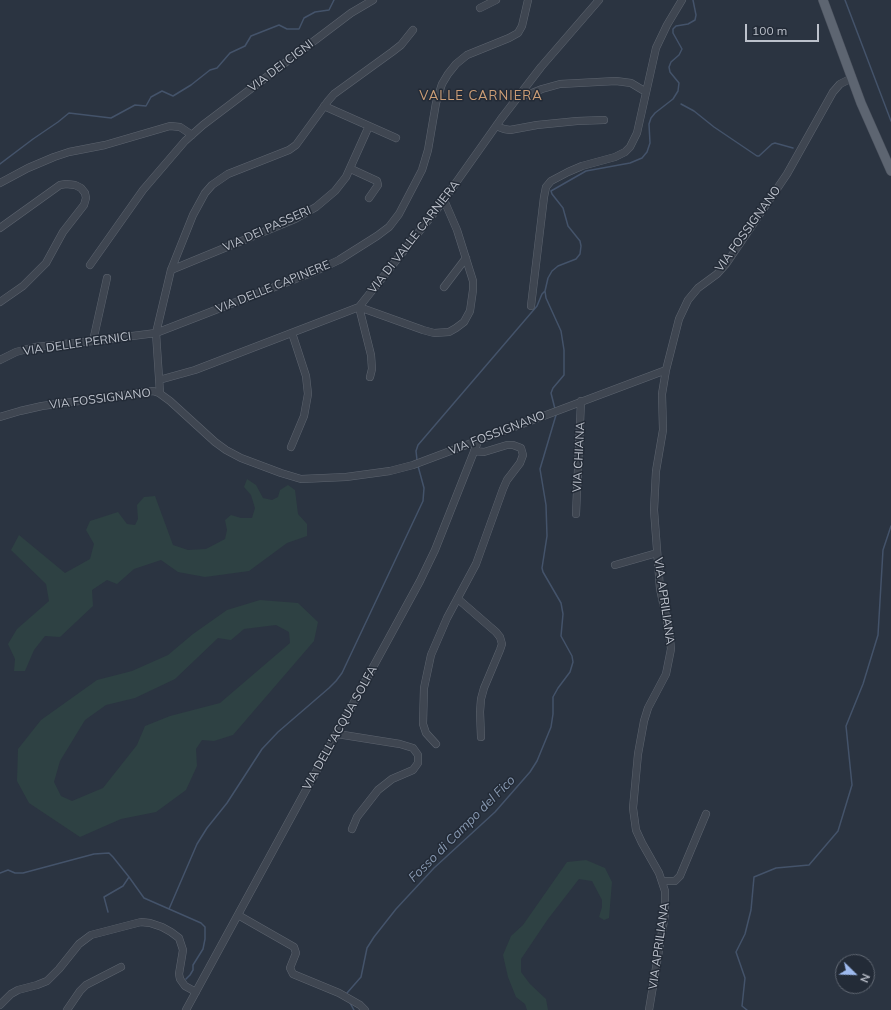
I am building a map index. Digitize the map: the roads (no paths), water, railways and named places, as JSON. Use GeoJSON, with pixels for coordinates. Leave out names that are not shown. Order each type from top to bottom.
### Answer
{"type":"FeatureCollection","features":[{"type":"Feature","properties":{"kind":"main road"},"geometry":{"type":"LineString","coordinates":[[823,0],[870,126],[891,171]]}},
{"type":"Feature","properties":{"kind":"street","name":"VIA DEI CIGNI"},"geometry":{"type":"LineString","coordinates":[[90,265],[143,190],[192,135],[351,13],[373,0]]}},
{"type":"Feature","properties":{"kind":"street"},"geometry":{"type":"LineString","coordinates":[[480,8],[496,0]]}},
{"type":"Feature","properties":{"kind":"street","name":"VIA DELLE CAPINERE"},"geometry":{"type":"LineString","coordinates":[[156,333],[316,271],[343,258],[386,229],[399,214],[422,170],[428,150],[436,102],[442,84],[448,74],[456,64],[467,55],[512,37],[518,33],[522,26],[528,0]]}},
{"type":"Feature","properties":{"kind":"street","name":"VIA DI VALLE CARNIERA"},"geometry":{"type":"LineString","coordinates":[[359,307],[444,200],[518,96],[553,52],[599,0]]}},
{"type":"Feature","properties":{"kind":"street"},"geometry":{"type":"LineString","coordinates":[[531,306],[546,187],[551,181],[571,171],[615,157],[629,149],[636,136],[656,46],[682,0]]}},
{"type":"Feature","properties":{"kind":"street"},"geometry":{"type":"LineString","coordinates":[[160,393],[156,333],[171,270],[193,215],[209,188],[232,172],[294,146],[303,137],[324,106],[336,93],[395,50],[413,30]]}},
{"type":"Feature","properties":{"kind":"street","name":"VIA FOSSIGNANO"},"geometry":{"type":"LineString","coordinates":[[0,417],[20,410],[46,405],[149,391],[160,393],[173,403],[206,435],[226,450],[244,460],[293,477],[310,479],[356,476],[390,471],[422,461],[666,370],[678,321],[688,300],[696,289],[718,273],[727,262],[787,174],[833,92],[840,84],[852,78]]}},
{"type":"Feature","properties":{"kind":"street"},"geometry":{"type":"LineString","coordinates":[[518,96],[560,84],[618,80],[631,83],[646,92]]}},
{"type":"Feature","properties":{"kind":"street"},"geometry":{"type":"LineString","coordinates":[[324,106],[396,138]]}},
{"type":"Feature","properties":{"kind":"street"},"geometry":{"type":"LineString","coordinates":[[496,126],[504,130],[510,130],[550,123],[604,120]]}},
{"type":"Feature","properties":{"kind":"street"},"geometry":{"type":"LineString","coordinates":[[0,183],[54,157],[170,126],[180,127],[192,135]]}},
{"type":"Feature","properties":{"kind":"street","name":"VIA DEI PASSERI"},"geometry":{"type":"LineString","coordinates":[[171,270],[311,211],[335,191],[346,177],[351,169],[369,126]]}},
{"type":"Feature","properties":{"kind":"street"},"geometry":{"type":"LineString","coordinates":[[351,169],[377,181],[377,186],[369,198]]}},
{"type":"Feature","properties":{"kind":"street"},"geometry":{"type":"LineString","coordinates":[[0,228],[62,184],[75,186],[85,192],[86,198],[84,205],[63,232],[44,266],[25,284],[0,302]]}},
{"type":"Feature","properties":{"kind":"street"},"geometry":{"type":"LineString","coordinates":[[159,380],[195,370],[359,307],[426,331],[439,333],[451,331],[464,322],[470,308],[474,284],[458,230],[444,200]]}},
{"type":"Feature","properties":{"kind":"street"},"geometry":{"type":"LineString","coordinates":[[444,287],[466,258]]}},
{"type":"Feature","properties":{"kind":"street"},"geometry":{"type":"LineString","coordinates":[[93,341],[107,278]]}},
{"type":"Feature","properties":{"kind":"street"},"geometry":{"type":"LineString","coordinates":[[359,307],[371,354],[372,369],[370,377]]}},
{"type":"Feature","properties":{"kind":"street","name":"VIA DELLE PERNICI"},"geometry":{"type":"LineString","coordinates":[[0,360],[16,352],[33,348],[156,333]]}},
{"type":"Feature","properties":{"kind":"street"},"geometry":{"type":"LineString","coordinates":[[291,448],[304,416],[308,394],[306,376],[292,333]]}},
{"type":"Feature","properties":{"kind":"street","name":"VIA APRILIANA"},"geometry":{"type":"LineString","coordinates":[[649,1010],[665,914],[665,895],[663,881],[635,827],[633,813],[636,771],[643,725],[648,708],[666,674],[671,652],[669,630],[660,589],[654,488],[656,467],[664,430],[662,396],[666,370]]}},
{"type":"Feature","properties":{"kind":"street","name":"VIA CHIANA"},"geometry":{"type":"LineString","coordinates":[[576,514],[582,401]]}},
{"type":"Feature","properties":{"kind":"street","name":"VIA DELL'ACQUA SOLFA"},"geometry":{"type":"LineString","coordinates":[[186,1010],[426,569],[479,439]]}},
{"type":"Feature","properties":{"kind":"street"},"geometry":{"type":"LineString","coordinates":[[436,744],[427,735],[423,727],[425,681],[430,659],[434,646],[479,556],[504,487],[520,463],[523,455],[520,448],[513,445],[507,445],[484,452],[474,452]]}},
{"type":"Feature","properties":{"kind":"street"},"geometry":{"type":"LineString","coordinates":[[615,565],[657,553]]}},
{"type":"Feature","properties":{"kind":"street"},"geometry":{"type":"LineString","coordinates":[[458,598],[494,630],[500,637],[502,644],[481,699],[480,712],[482,737]]}},
{"type":"Feature","properties":{"kind":"street"},"geometry":{"type":"LineString","coordinates":[[337,734],[400,744],[413,748],[418,755],[418,762],[413,770],[392,779],[376,792],[357,817],[352,829]]}},
{"type":"Feature","properties":{"kind":"street"},"geometry":{"type":"LineString","coordinates":[[663,881],[675,880],[680,876],[706,814]]}},
{"type":"Feature","properties":{"kind":"street"},"geometry":{"type":"LineString","coordinates":[[238,915],[294,947],[296,954],[290,968],[293,974],[339,993],[360,1005],[365,1010]]}},
{"type":"Feature","properties":{"kind":"street"},"geometry":{"type":"LineString","coordinates":[[0,1005],[11,994],[18,990],[47,981],[58,971],[79,944],[91,935],[141,922],[162,927],[172,932],[179,938],[183,950],[179,974],[180,979],[185,986],[196,992]]}},
{"type":"Feature","properties":{"kind":"street"},"geometry":{"type":"LineString","coordinates":[[67,1010],[86,985],[121,967]]}},
{"type":"Feature","properties":{"kind":"waterway"},"geometry":{"type":"LineString","coordinates":[[0,164],[69,113],[111,118],[135,105],[146,106],[151,97],[162,91],[173,96],[191,85],[210,70],[217,68],[230,53],[245,46],[251,36],[279,25],[287,29],[299,29],[304,18],[315,12],[329,10],[334,0]]}},
{"type":"Feature","properties":{"kind":"waterway","name":"Fosso di Campo del Fico"},"geometry":{"type":"LineString","coordinates":[[555,409],[551,393],[553,388],[564,375],[564,350],[561,331],[546,298],[545,291],[548,278],[552,271],[558,266],[576,259],[580,254],[581,246],[580,241],[568,226],[563,208],[551,191],[586,171],[630,163],[642,158],[647,152],[650,143],[649,124],[651,118],[673,99],[678,91],[679,83],[670,72],[669,67],[671,62],[679,55],[682,49],[673,33],[673,29],[676,26],[688,24],[695,20],[696,15],[693,0]]}},
{"type":"Feature","properties":{"kind":"waterway"},"geometry":{"type":"LineString","coordinates":[[845,0],[891,121]]}},
{"type":"Feature","properties":{"kind":"waterway"},"geometry":{"type":"LineString","coordinates":[[681,104],[694,111],[714,127],[757,156],[775,143],[793,148]]}},
{"type":"Feature","properties":{"kind":"waterway"},"geometry":{"type":"LineString","coordinates":[[417,460],[416,451],[418,445],[537,306],[542,294],[545,291]]}},
{"type":"Feature","properties":{"kind":"waterway","name":"Fosso di Campo del Fico"},"geometry":{"type":"LineString","coordinates":[[347,993],[361,977],[367,948],[374,937],[396,909],[434,868],[495,812],[530,772],[537,761],[551,727],[553,697],[570,672],[573,662],[572,656],[561,636],[563,614],[561,603],[542,568],[547,536],[546,505],[540,469],[556,415]]}},
{"type":"Feature","properties":{"kind":"waterway"},"geometry":{"type":"LineString","coordinates":[[169,909],[197,844],[207,828],[227,803],[262,749],[278,732],[329,688],[342,673],[423,501],[424,488],[418,466]]}},
{"type":"Feature","properties":{"kind":"waterway"},"geometry":{"type":"LineString","coordinates":[[747,1010],[742,1006],[745,978],[736,952],[745,934],[751,910],[754,877],[776,868],[809,865],[838,831],[852,785],[846,726],[863,684],[878,635],[883,550],[891,526]]}},
{"type":"Feature","properties":{"kind":"waterway"},"geometry":{"type":"LineString","coordinates":[[0,873],[8,870],[15,873],[23,873],[94,854],[109,853],[144,898],[201,923],[205,927],[203,949],[193,965],[193,970],[186,979]]}},
{"type":"Feature","properties":{"kind":"waterway"},"geometry":{"type":"LineString","coordinates":[[108,912],[104,897],[123,886],[129,877]]}},
{"type":"Feature","properties":{"kind":"waterway","name":"Fosso di Campo del Fico"},"geometry":{"type":"LineString","coordinates":[[350,1003],[354,1010]]}},
{"type":"Feature","properties":{"kind":"district","name":"VALLE CARNIERA"},"geometry":{"type":"Point","coordinates":[481,96]}}]}
